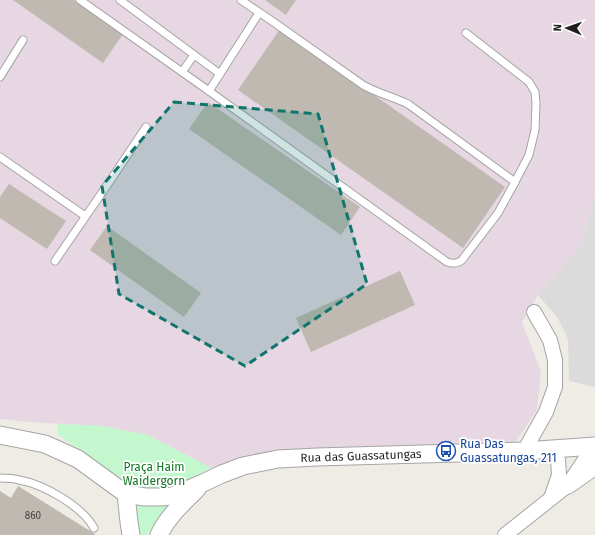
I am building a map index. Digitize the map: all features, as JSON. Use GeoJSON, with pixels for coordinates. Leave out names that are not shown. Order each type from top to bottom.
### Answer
{"type":"FeatureCollection","features":[{"type":"Feature","properties":{"kind":"street"},"geometry":{"type":"LineString","coordinates":[[524,451],[546,412],[555,387],[555,360],[550,340],[534,312]]}},
{"type":"Feature","properties":{"kind":"street"},"geometry":{"type":"LineString","coordinates":[[0,435],[45,444],[78,459],[126,494],[160,498],[172,496],[203,484]]}},
{"type":"Feature","properties":{"kind":"street"},"geometry":{"type":"LineString","coordinates":[[568,484],[595,446]]}},
{"type":"Feature","properties":{"kind":"street","name":"Rua das Guassatungas"},"geometry":{"type":"LineString","coordinates":[[203,484],[222,474],[243,466],[278,460],[317,457],[550,450],[595,446]]}},
{"type":"Feature","properties":{"kind":"street"},"geometry":{"type":"LineString","coordinates":[[550,450],[558,460],[559,475],[551,498]]}},
{"type":"Feature","properties":{"kind":"street"},"geometry":{"type":"LineString","coordinates":[[505,535],[568,484],[595,466]]}},
{"type":"Feature","properties":{"kind":"street"},"geometry":{"type":"LineString","coordinates":[[159,535],[176,510],[203,484]]}},
{"type":"Feature","properties":{"kind":"street"},"geometry":{"type":"LineString","coordinates":[[126,494],[131,535]]}},
{"type":"Feature","properties":{"kind":"lane"},"geometry":{"type":"LineString","coordinates":[[80,0],[448,262],[453,264],[462,260],[498,213],[529,155],[535,130],[535,92],[529,82],[466,33]]}},
{"type":"Feature","properties":{"kind":"lane"},"geometry":{"type":"LineString","coordinates":[[120,0],[220,74]]}},
{"type":"Feature","properties":{"kind":"lane"},"geometry":{"type":"LineString","coordinates":[[241,0],[363,85],[374,91],[396,98],[408,104],[515,182]]}},
{"type":"Feature","properties":{"kind":"lane"},"geometry":{"type":"LineString","coordinates":[[209,91],[259,13]]}},
{"type":"Feature","properties":{"kind":"lane"},"geometry":{"type":"LineString","coordinates":[[0,77],[23,40]]}},
{"type":"Feature","properties":{"kind":"lane"},"geometry":{"type":"LineString","coordinates":[[182,72],[194,55]]}},
{"type":"Feature","properties":{"kind":"lane"},"geometry":{"type":"LineString","coordinates":[[55,260],[146,127]]}},
{"type":"Feature","properties":{"kind":"lane"},"geometry":{"type":"LineString","coordinates":[[0,157],[85,216]]}},
{"type":"Feature","properties":{"kind":"lane"},"geometry":{"type":"LineString","coordinates":[[0,478],[36,484],[67,500],[90,521],[94,528]]}},
{"type":"Feature","properties":{"kind":"highlighted area"},"geometry":{"type":"Polygon","coordinates":[[[174,102],[318,114],[367,284],[245,366],[119,294],[102,186],[174,102]]]}},
{"type":"Feature","properties":{"kind":"shaded area"},"geometry":{"type":"Polygon","coordinates":[[[0,0],[595,0],[595,194],[581,246],[538,295],[522,322],[541,372],[537,410],[512,447],[266,459],[211,468],[148,435],[102,426],[0,419],[0,0]]]}},
{"type":"Feature","properties":{"kind":"shaded area"},"geometry":{"type":"Polygon","coordinates":[[[595,194],[595,387],[569,381],[568,339],[557,317],[538,295],[581,246],[595,194]]]}},
{"type":"Feature","properties":{"kind":"green space","name":"Praça Haim Waidergorn"},"geometry":{"type":"Polygon","coordinates":[[[57,424],[102,426],[148,435],[211,468],[190,478],[172,505],[146,535],[138,535],[126,487],[58,434],[57,424]]]}},
{"type":"Feature","properties":{"kind":"building"},"geometry":{"type":"Polygon","coordinates":[[[13,0],[74,0],[123,34],[103,63],[13,0]]]}},
{"type":"Feature","properties":{"kind":"building"},"geometry":{"type":"Polygon","coordinates":[[[265,0],[296,0],[286,15],[265,0]]]}},
{"type":"Feature","properties":{"kind":"building"},"geometry":{"type":"Polygon","coordinates":[[[280,29],[505,187],[463,248],[238,90],[280,29]]]}},
{"type":"Feature","properties":{"kind":"building"},"geometry":{"type":"Polygon","coordinates":[[[208,102],[360,207],[341,235],[189,129],[208,102]]]}},
{"type":"Feature","properties":{"kind":"building"},"geometry":{"type":"Polygon","coordinates":[[[9,184],[66,221],[47,249],[0,218],[0,197],[9,184]]]}},
{"type":"Feature","properties":{"kind":"building"},"geometry":{"type":"Polygon","coordinates":[[[107,226],[201,293],[184,317],[90,250],[107,226]]]}},
{"type":"Feature","properties":{"kind":"building"},"geometry":{"type":"Polygon","coordinates":[[[400,271],[415,305],[311,352],[296,318],[400,271]]]}},
{"type":"Feature","properties":{"kind":"building"},"geometry":{"type":"Polygon","coordinates":[[[18,486],[95,534],[0,535],[0,491],[11,498],[18,486]]]}},
{"type":"Feature","properties":{"kind":"place","name":"Rua Das Guassatungas, 211"},"geometry":{"type":"Point","coordinates":[446,451]}}]}
